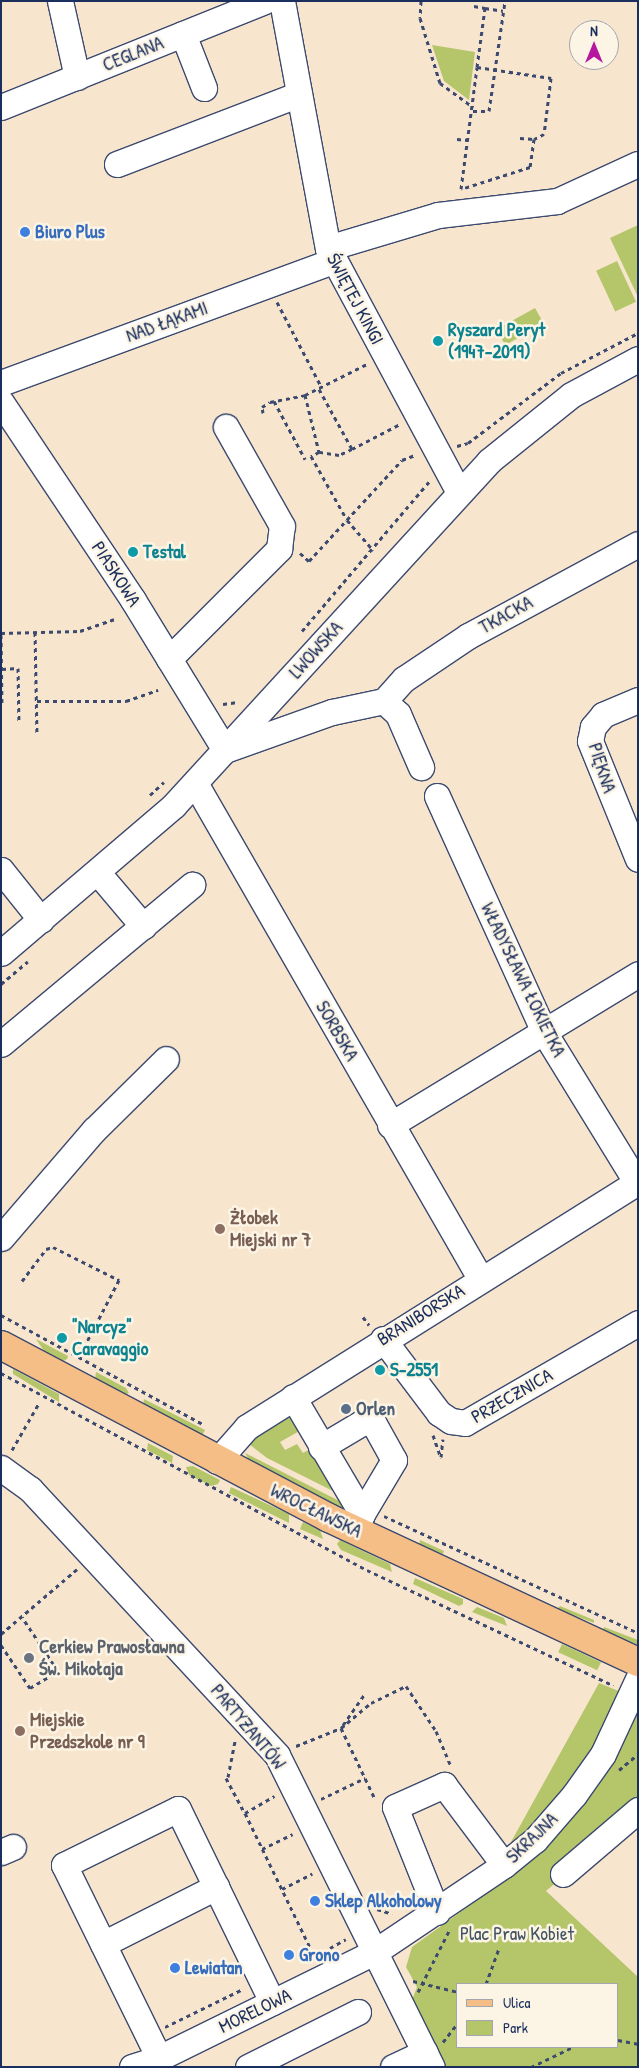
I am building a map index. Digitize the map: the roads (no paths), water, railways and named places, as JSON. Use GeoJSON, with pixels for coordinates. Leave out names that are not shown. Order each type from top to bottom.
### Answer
{"type":"FeatureCollection","features":[{"type":"Feature","properties":{"kind":"main road","name":"WROCŁAWSKA"},"geometry":{"type":"LineString","coordinates":[[1,1345],[217,1461],[359,1522],[638,1662]]}},
{"type":"Feature","properties":{"kind":"street"},"geometry":{"type":"LineString","coordinates":[[60,1],[77,77]]}},
{"type":"Feature","properties":{"kind":"street","name":"CEGLANA"},"geometry":{"type":"LineString","coordinates":[[1,107],[265,1]]}},
{"type":"Feature","properties":{"kind":"street","name":"ŚWIĘTEJ KINGI"},"geometry":{"type":"LineString","coordinates":[[282,1],[330,255],[459,492]]}},
{"type":"Feature","properties":{"kind":"street"},"geometry":{"type":"LineString","coordinates":[[184,34],[204,88]]}},
{"type":"Feature","properties":{"kind":"street"},"geometry":{"type":"LineString","coordinates":[[117,164],[299,94]]}},
{"type":"Feature","properties":{"kind":"street","name":"NAD ŁĄKAMI"},"geometry":{"type":"LineString","coordinates":[[1,383],[438,215],[558,201],[638,164]]}},
{"type":"Feature","properties":{"kind":"street","name":"LWOWSKA"},"geometry":{"type":"LineString","coordinates":[[1,953],[98,873],[183,778],[225,750],[459,492],[545,412],[638,359]]}},
{"type":"Feature","properties":{"kind":"street","name":"PIASKOWA"},"geometry":{"type":"LineString","coordinates":[[1,402],[170,659],[225,750]]}},
{"type":"Feature","properties":{"kind":"street"},"geometry":{"type":"LineString","coordinates":[[170,659],[279,549],[282,526],[226,427]]}},
{"type":"Feature","properties":{"kind":"street","name":"TKACKA"},"geometry":{"type":"LineString","coordinates":[[384,701],[404,679],[468,636],[638,544]]}},
{"type":"Feature","properties":{"kind":"street","name":"PIĘKNA"},"geometry":{"type":"LineString","coordinates":[[638,700],[603,715],[593,727],[590,741],[638,858]]}},
{"type":"Feature","properties":{"kind":"street"},"geometry":{"type":"LineString","coordinates":[[225,750],[332,712],[384,701],[398,714],[421,767]]}},
{"type":"Feature","properties":{"kind":"street","name":"SORBSKA"},"geometry":{"type":"LineString","coordinates":[[183,778],[480,1278]]}},
{"type":"Feature","properties":{"kind":"street","name":"WŁADYSŁAWA ŁOKIETKA"},"geometry":{"type":"LineString","coordinates":[[437,796],[544,1032],[637,1182]]}},
{"type":"Feature","properties":{"kind":"street"},"geometry":{"type":"LineString","coordinates":[[1,870],[41,920]]}},
{"type":"Feature","properties":{"kind":"street"},"geometry":{"type":"LineString","coordinates":[[98,873],[143,926]]}},
{"type":"Feature","properties":{"kind":"street"},"geometry":{"type":"LineString","coordinates":[[1,1044],[192,885]]}},
{"type":"Feature","properties":{"kind":"street"},"geometry":{"type":"LineString","coordinates":[[390,1125],[544,1032],[559,1018],[638,974]]}},
{"type":"Feature","properties":{"kind":"street"},"geometry":{"type":"LineString","coordinates":[[1,1238],[94,1130],[166,1059]]}},
{"type":"Feature","properties":{"kind":"street","name":"BRANIBORSKA"},"geometry":{"type":"LineString","coordinates":[[217,1461],[231,1439],[293,1397],[480,1278],[637,1182]]}},
{"type":"Feature","properties":{"kind":"street","name":"PRZECZNICA"},"geometry":{"type":"LineString","coordinates":[[383,1339],[439,1413],[451,1421],[465,1423],[638,1323]]}},
{"type":"Feature","properties":{"kind":"street"},"geometry":{"type":"LineString","coordinates":[[293,1397],[359,1522]]}},
{"type":"Feature","properties":{"kind":"street"},"geometry":{"type":"LineString","coordinates":[[321,1447],[363,1422],[374,1424],[394,1460],[359,1522]]}},
{"type":"Feature","properties":{"kind":"street","name":"PARTYZANTÓW"},"geometry":{"type":"LineString","coordinates":[[6,1461],[30,1490],[277,1755],[431,2056]]}},
{"type":"Feature","properties":{"kind":"street","name":"SKRAJNA"},"geometry":{"type":"LineString","coordinates":[[376,1951],[437,1912],[504,1865],[535,1840],[574,1795],[603,1754],[628,1683]]}},
{"type":"Feature","properties":{"kind":"street"},"geometry":{"type":"LineString","coordinates":[[437,1912],[394,1807],[444,1785],[504,1865]]}},
{"type":"Feature","properties":{"kind":"street"},"geometry":{"type":"LineString","coordinates":[[158,2058],[64,1864],[178,1809],[272,2002]]}},
{"type":"Feature","properties":{"kind":"street"},"geometry":{"type":"LineString","coordinates":[[563,1874],[638,1810]]}},
{"type":"Feature","properties":{"kind":"street"},"geometry":{"type":"LineString","coordinates":[[102,1944],[216,1887]]}},
{"type":"Feature","properties":{"kind":"street","name":"MORELOWA"},"geometry":{"type":"LineString","coordinates":[[132,2067],[158,2058],[376,1951]]}},
{"type":"Feature","properties":{"kind":"street"},"geometry":{"type":"LineString","coordinates":[[248,2067],[358,2012]]}},
{"type":"Feature","properties":{"kind":"street"},"geometry":{"type":"LineString","coordinates":[[393,2067],[431,2056]]}},
{"type":"Feature","properties":{"kind":"place","name":"Biuro Plus"},"geometry":{"type":"Point","coordinates":[25,232]}},
{"type":"Feature","properties":{"kind":"place","name":"Ryszard Peryt (1947-2019)"},"geometry":{"type":"Point","coordinates":[438,341]}},
{"type":"Feature","properties":{"kind":"place","name":"Testal"},"geometry":{"type":"Point","coordinates":[133,552]}},
{"type":"Feature","properties":{"kind":"place","name":"Żłobek Miejski nr 7"},"geometry":{"type":"Point","coordinates":[220,1229]}},
{"type":"Feature","properties":{"kind":"place","name":"\"Narcyz\" Caravaggio"},"geometry":{"type":"Point","coordinates":[62,1338]}},
{"type":"Feature","properties":{"kind":"place","name":"S-2551"},"geometry":{"type":"Point","coordinates":[380,1370]}},
{"type":"Feature","properties":{"kind":"place","name":"Orlen"},"geometry":{"type":"Point","coordinates":[346,1409]}},
{"type":"Feature","properties":{"kind":"place","name":"Cerkiew Prawosławna Św. Mikołaja"},"geometry":{"type":"Point","coordinates":[29,1658]}},
{"type":"Feature","properties":{"kind":"place","name":"Miejskie Przedszkole nr 9"},"geometry":{"type":"Point","coordinates":[20,1731]}},
{"type":"Feature","properties":{"kind":"place","name":"Sklep Alkoholowy"},"geometry":{"type":"Point","coordinates":[315,1901]}},
{"type":"Feature","properties":{"kind":"place","name":"Grono"},"geometry":{"type":"Point","coordinates":[289,1955]}},
{"type":"Feature","properties":{"kind":"place","name":"Lewiatan"},"geometry":{"type":"Point","coordinates":[175,1968]}},
{"type":"Feature","properties":{"kind":"park label","name":"Plac Praw Kobiet"},"geometry":{"type":"Point","coordinates":[517,1934]}}]}
